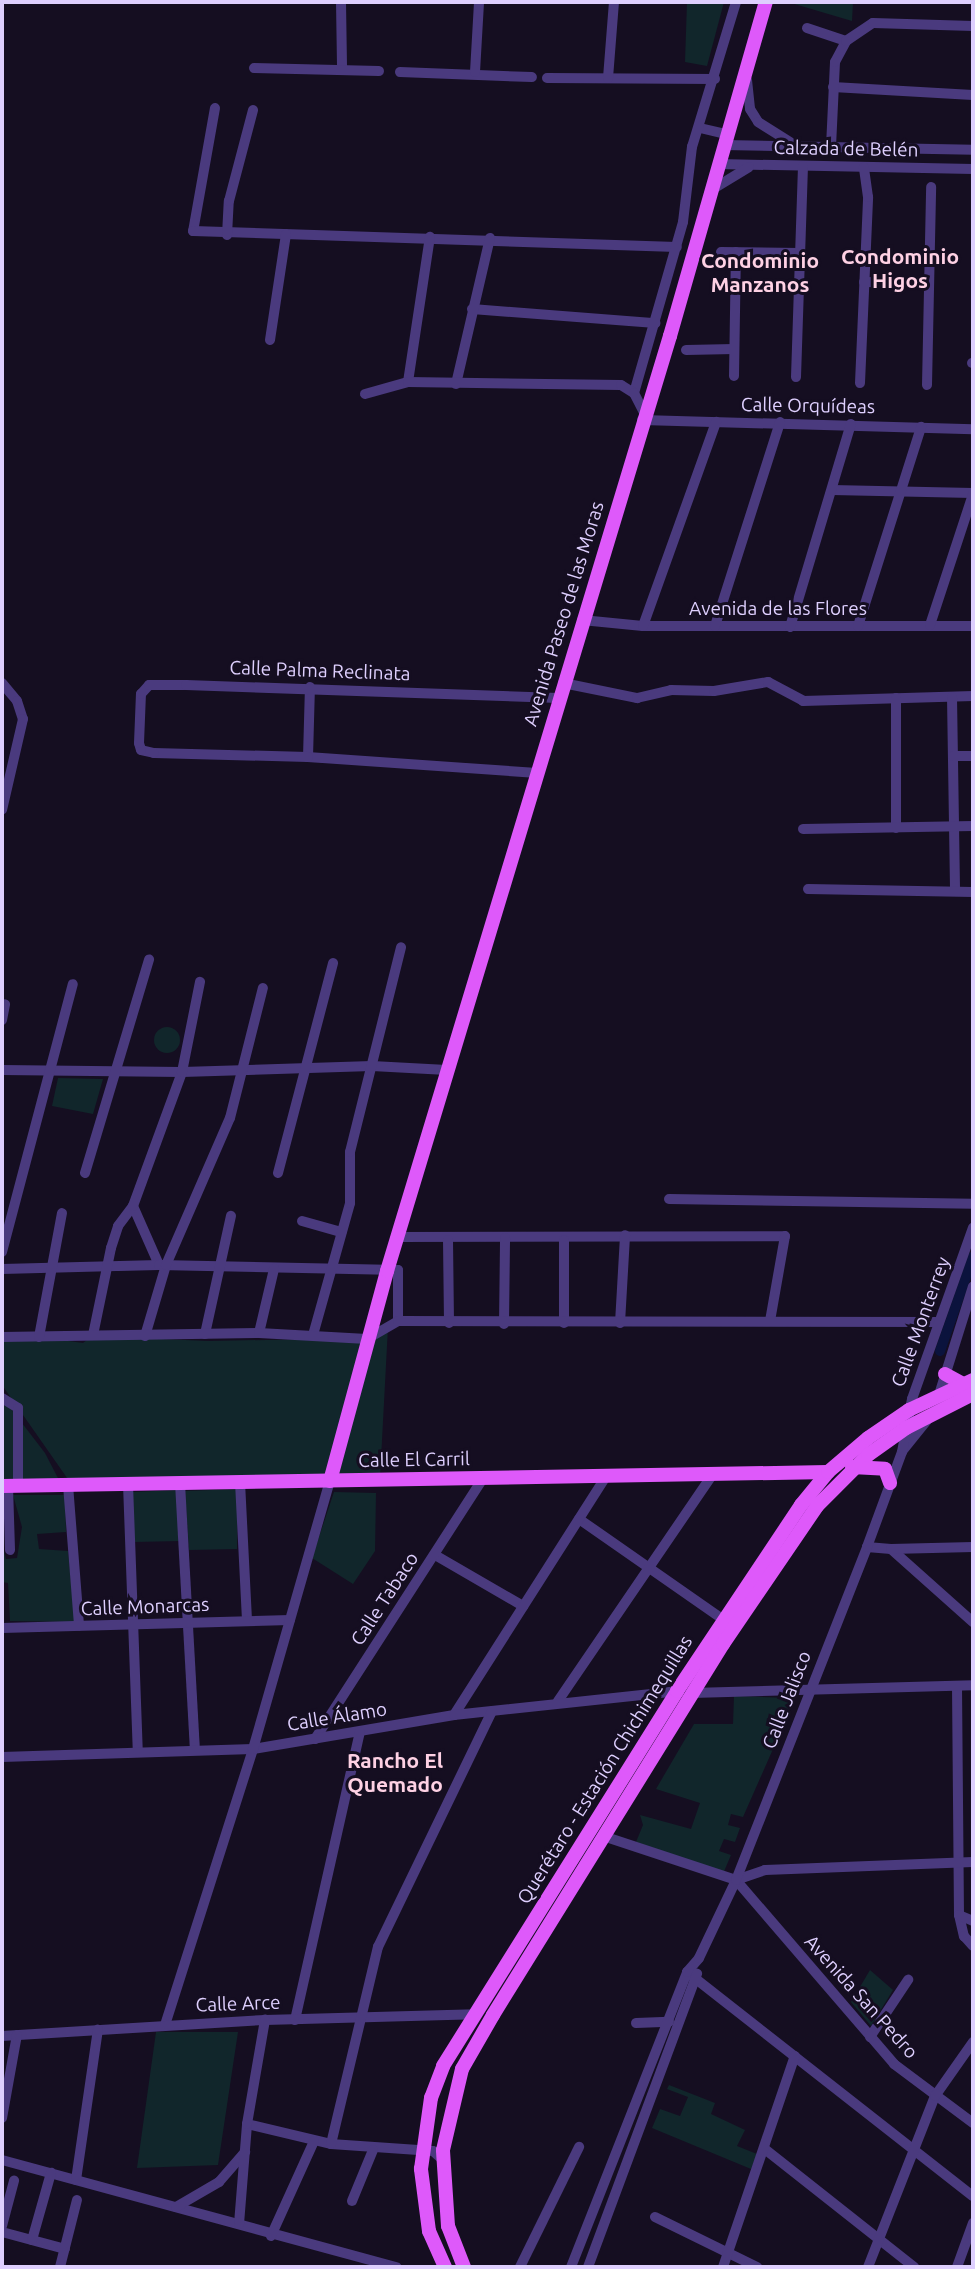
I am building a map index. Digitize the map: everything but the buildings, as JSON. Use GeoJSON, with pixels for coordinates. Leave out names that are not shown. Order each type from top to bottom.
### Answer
{"type":"FeatureCollection","features":[{"type":"Feature","properties":{"kind":"main road","name":"Avenida Paseo de las Moras"},"geometry":{"type":"LineString","coordinates":[[330,1480],[397,1237],[766,2]]}},
{"type":"Feature","properties":{"kind":"main road"},"geometry":{"type":"LineString","coordinates":[[945,1374],[970,1386]]}},
{"type":"Feature","properties":{"kind":"main road","name":"Querétaro - Estación Chichimequillas"},"geometry":{"type":"LineString","coordinates":[[445,2267],[425,2210],[422,2151],[431,2098],[443,2066],[677,1692],[828,1472],[909,1410],[939,1395],[970,1386]]}},
{"type":"Feature","properties":{"kind":"main road","name":"Querétaro - Estación Chichimequillas"},"geometry":{"type":"LineString","coordinates":[[464,2267],[448,2226],[442,2159],[451,2102],[462,2069],[692,1693],[787,1547],[851,1468],[970,1386]]}},
{"type":"Feature","properties":{"kind":"main road"},"geometry":{"type":"LineString","coordinates":[[851,1468],[876,1465],[885,1469],[890,1483]]}},
{"type":"Feature","properties":{"kind":"main road","name":"Calle El Carril"},"geometry":{"type":"LineString","coordinates":[[9,1486],[828,1472]]}},
{"type":"Feature","properties":{"kind":"street"},"geometry":{"type":"LineString","coordinates":[[341,2],[342,69]]}},
{"type":"Feature","properties":{"kind":"street"},"geometry":{"type":"LineString","coordinates":[[475,72],[478,2]]}},
{"type":"Feature","properties":{"kind":"street"},"geometry":{"type":"LineString","coordinates":[[608,78],[614,2]]}},
{"type":"Feature","properties":{"kind":"street"},"geometry":{"type":"LineString","coordinates":[[643,416],[635,393],[677,247],[692,147],[715,79],[736,2]]}},
{"type":"Feature","properties":{"kind":"street"},"geometry":{"type":"LineString","coordinates":[[831,147],[832,87],[837,51],[846,41],[873,23],[973,26]]}},
{"type":"Feature","properties":{"kind":"street"},"geometry":{"type":"LineString","coordinates":[[807,28],[846,41]]}},
{"type":"Feature","properties":{"kind":"street"},"geometry":{"type":"LineString","coordinates":[[748,62],[747,97],[758,122],[779,139],[805,147]]}},
{"type":"Feature","properties":{"kind":"street"},"geometry":{"type":"LineString","coordinates":[[254,68],[379,71]]}},
{"type":"Feature","properties":{"kind":"street"},"geometry":{"type":"LineString","coordinates":[[400,72],[475,72],[532,77]]}},
{"type":"Feature","properties":{"kind":"street"},"geometry":{"type":"LineString","coordinates":[[547,78],[715,79]]}},
{"type":"Feature","properties":{"kind":"street"},"geometry":{"type":"LineString","coordinates":[[832,87],[973,95]]}},
{"type":"Feature","properties":{"kind":"street"},"geometry":{"type":"LineString","coordinates":[[215,108],[193,231],[227,235],[490,238],[677,247]]}},
{"type":"Feature","properties":{"kind":"street"},"geometry":{"type":"LineString","coordinates":[[227,235],[229,201],[253,110]]}},
{"type":"Feature","properties":{"kind":"street","name":"Calzada de Belén"},"geometry":{"type":"LineString","coordinates":[[700,128],[725,139],[805,147],[973,150]]}},
{"type":"Feature","properties":{"kind":"street"},"geometry":{"type":"LineString","coordinates":[[860,383],[868,197],[875,167],[886,148]]}},
{"type":"Feature","properties":{"kind":"street","name":"Calzada de Belén"},"geometry":{"type":"LineString","coordinates":[[718,164],[973,169]]}},
{"type":"Feature","properties":{"kind":"street"},"geometry":{"type":"LineString","coordinates":[[709,194],[726,178],[754,165]]}},
{"type":"Feature","properties":{"kind":"street"},"geometry":{"type":"LineString","coordinates":[[796,377],[803,166]]}},
{"type":"Feature","properties":{"kind":"street"},"geometry":{"type":"LineString","coordinates":[[927,385],[931,187]]}},
{"type":"Feature","properties":{"kind":"street"},"geometry":{"type":"LineString","coordinates":[[270,340],[286,234]]}},
{"type":"Feature","properties":{"kind":"street"},"geometry":{"type":"LineString","coordinates":[[408,382],[430,237]]}},
{"type":"Feature","properties":{"kind":"street"},"geometry":{"type":"LineString","coordinates":[[456,384],[490,238]]}},
{"type":"Feature","properties":{"kind":"street"},"geometry":{"type":"LineString","coordinates":[[721,252],[800,253]]}},
{"type":"Feature","properties":{"kind":"street"},"geometry":{"type":"LineString","coordinates":[[734,376],[736,252]]}},
{"type":"Feature","properties":{"kind":"street"},"geometry":{"type":"LineString","coordinates":[[864,282],[929,283]]}},
{"type":"Feature","properties":{"kind":"street"},"geometry":{"type":"LineString","coordinates":[[472,309],[655,323]]}},
{"type":"Feature","properties":{"kind":"street"},"geometry":{"type":"LineString","coordinates":[[686,351],[734,349]]}},
{"type":"Feature","properties":{"kind":"street"},"geometry":{"type":"LineString","coordinates":[[365,394],[408,382],[621,385],[635,393]]}},
{"type":"Feature","properties":{"kind":"street","name":"Calle Orquídeas"},"geometry":{"type":"LineString","coordinates":[[643,416],[716,422],[973,429]]}},
{"type":"Feature","properties":{"kind":"street"},"geometry":{"type":"LineString","coordinates":[[642,626],[716,422]]}},
{"type":"Feature","properties":{"kind":"street"},"geometry":{"type":"LineString","coordinates":[[715,626],[780,422]]}},
{"type":"Feature","properties":{"kind":"street"},"geometry":{"type":"LineString","coordinates":[[790,627],[851,424]]}},
{"type":"Feature","properties":{"kind":"street"},"geometry":{"type":"LineString","coordinates":[[858,626],[921,427]]}},
{"type":"Feature","properties":{"kind":"street"},"geometry":{"type":"LineString","coordinates":[[832,490],[973,494],[930,625]]}},
{"type":"Feature","properties":{"kind":"street","name":"Avenida de las Flores"},"geometry":{"type":"LineString","coordinates":[[583,620],[642,626],[973,626]]}},
{"type":"Feature","properties":{"kind":"street"},"geometry":{"type":"LineString","coordinates":[[563,683],[637,698],[671,690],[714,691],[768,682],[797,700],[973,696]]}},
{"type":"Feature","properties":{"kind":"street"},"geometry":{"type":"LineString","coordinates":[[2,683],[17,701],[23,719],[2,810]]}},
{"type":"Feature","properties":{"kind":"street"},"geometry":{"type":"LineString","coordinates":[[310,687],[308,757],[537,773]]}},
{"type":"Feature","properties":{"kind":"street","name":"Calle Palma Reclinata"},"geometry":{"type":"LineString","coordinates":[[308,757],[141,750],[143,688],[310,687],[559,698]]}},
{"type":"Feature","properties":{"kind":"street"},"geometry":{"type":"LineString","coordinates":[[952,697],[955,891]]}},
{"type":"Feature","properties":{"kind":"street"},"geometry":{"type":"LineString","coordinates":[[896,698],[896,828]]}},
{"type":"Feature","properties":{"kind":"street"},"geometry":{"type":"LineString","coordinates":[[953,756],[973,756]]}},
{"type":"Feature","properties":{"kind":"street"},"geometry":{"type":"LineString","coordinates":[[803,829],[973,826]]}},
{"type":"Feature","properties":{"kind":"street"},"geometry":{"type":"LineString","coordinates":[[808,889],[973,892]]}},
{"type":"Feature","properties":{"kind":"street"},"geometry":{"type":"LineString","coordinates":[[313,1335],[328,1270],[350,1203],[351,1152],[401,947]]}},
{"type":"Feature","properties":{"kind":"street"},"geometry":{"type":"LineString","coordinates":[[85,1172],[118,1072],[149,959]]}},
{"type":"Feature","properties":{"kind":"street"},"geometry":{"type":"LineString","coordinates":[[278,1174],[333,963]]}},
{"type":"Feature","properties":{"kind":"street"},"geometry":{"type":"LineString","coordinates":[[93,1335],[105,1268],[118,1226],[134,1206],[182,1072],[200,982]]}},
{"type":"Feature","properties":{"kind":"street"},"geometry":{"type":"LineString","coordinates":[[2,1252],[73,984]]}},
{"type":"Feature","properties":{"kind":"street"},"geometry":{"type":"LineString","coordinates":[[145,1336],[162,1265],[208,1175],[242,1070],[263,988]]}},
{"type":"Feature","properties":{"kind":"street"},"geometry":{"type":"LineString","coordinates":[[2,1020],[5,1004]]}},
{"type":"Feature","properties":{"kind":"street"},"geometry":{"type":"LineString","coordinates":[[2,1070],[182,1072],[372,1066],[447,1070]]}},
{"type":"Feature","properties":{"kind":"street"},"geometry":{"type":"LineString","coordinates":[[669,1199],[973,1204]]}},
{"type":"Feature","properties":{"kind":"street"},"geometry":{"type":"LineString","coordinates":[[134,1206],[162,1265]]}},
{"type":"Feature","properties":{"kind":"street"},"geometry":{"type":"LineString","coordinates":[[39,1336],[62,1213]]}},
{"type":"Feature","properties":{"kind":"street"},"geometry":{"type":"LineString","coordinates":[[205,1334],[231,1216]]}},
{"type":"Feature","properties":{"kind":"street"},"geometry":{"type":"LineString","coordinates":[[302,1221],[341,1232]]}},
{"type":"Feature","properties":{"kind":"street","name":"Calle Monterrey"},"geometry":{"type":"LineString","coordinates":[[906,1428],[909,1410],[973,1228]]}},
{"type":"Feature","properties":{"kind":"street"},"geometry":{"type":"LineString","coordinates":[[397,1237],[564,1240],[625,1235],[785,1236],[770,1321]]}},
{"type":"Feature","properties":{"kind":"street"},"geometry":{"type":"LineString","coordinates":[[620,1323],[625,1235]]}},
{"type":"Feature","properties":{"kind":"street"},"geometry":{"type":"LineString","coordinates":[[504,1324],[505,1238]]}},
{"type":"Feature","properties":{"kind":"street"},"geometry":{"type":"LineString","coordinates":[[448,1240],[449,1323]]}},
{"type":"Feature","properties":{"kind":"street"},"geometry":{"type":"LineString","coordinates":[[564,1240],[564,1323]]}},
{"type":"Feature","properties":{"kind":"street"},"geometry":{"type":"LineString","coordinates":[[2,1269],[162,1265],[398,1270],[398,1321]]}},
{"type":"Feature","properties":{"kind":"street"},"geometry":{"type":"LineString","coordinates":[[260,1334],[274,1269]]}},
{"type":"Feature","properties":{"kind":"street","name":"Calle Monterrey"},"geometry":{"type":"LineString","coordinates":[[933,1413],[948,1356],[973,1286]]}},
{"type":"Feature","properties":{"kind":"street"},"geometry":{"type":"LineString","coordinates":[[2,1336],[260,1334],[367,1339],[398,1321],[504,1324],[939,1322]]}},
{"type":"Feature","properties":{"kind":"street"},"geometry":{"type":"LineString","coordinates":[[932,1346],[938,1359],[948,1356]]}},
{"type":"Feature","properties":{"kind":"street"},"geometry":{"type":"LineString","coordinates":[[2,1398],[18,1408],[9,1486],[10,1550]]}},
{"type":"Feature","properties":{"kind":"street","name":"Calle Jalisco"},"geometry":{"type":"LineString","coordinates":[[902,1452],[933,1413]]}},
{"type":"Feature","properties":{"kind":"street","name":"Calle Jalisco"},"geometry":{"type":"LineString","coordinates":[[588,2267],[692,1975],[736,1880],[867,1547],[902,1452],[906,1428]]}},
{"type":"Feature","properties":{"kind":"street"},"geometry":{"type":"LineString","coordinates":[[558,1701],[713,1474]]}},
{"type":"Feature","properties":{"kind":"street"},"geometry":{"type":"LineString","coordinates":[[454,1715],[606,1476]]}},
{"type":"Feature","properties":{"kind":"street","name":"Calle Tabaco"},"geometry":{"type":"LineString","coordinates":[[315,1739],[483,1478]]}},
{"type":"Feature","properties":{"kind":"street"},"geometry":{"type":"LineString","coordinates":[[165,2025],[253,1749],[330,1480]]}},
{"type":"Feature","properties":{"kind":"street"},"geometry":{"type":"LineString","coordinates":[[240,1482],[247,1621]]}},
{"type":"Feature","properties":{"kind":"street"},"geometry":{"type":"LineString","coordinates":[[180,1483],[191,1623],[195,1750]]}},
{"type":"Feature","properties":{"kind":"street"},"geometry":{"type":"LineString","coordinates":[[128,1484],[138,1752]]}},
{"type":"Feature","properties":{"kind":"street"},"geometry":{"type":"LineString","coordinates":[[68,1485],[79,1626]]}},
{"type":"Feature","properties":{"kind":"street"},"geometry":{"type":"LineString","coordinates":[[579,1519],[724,1620]]}},
{"type":"Feature","properties":{"kind":"street"},"geometry":{"type":"LineString","coordinates":[[867,1547],[973,1548]]}},
{"type":"Feature","properties":{"kind":"street"},"geometry":{"type":"LineString","coordinates":[[891,1549],[973,1622]]}},
{"type":"Feature","properties":{"kind":"street"},"geometry":{"type":"LineString","coordinates":[[435,1555],[523,1606]]}},
{"type":"Feature","properties":{"kind":"street","name":"Calle Monarcas"},"geometry":{"type":"LineString","coordinates":[[2,1629],[290,1620]]}},
{"type":"Feature","properties":{"kind":"street"},"geometry":{"type":"LineString","coordinates":[[692,1693],[973,1685]]}},
{"type":"Feature","properties":{"kind":"street"},"geometry":{"type":"LineString","coordinates":[[957,1686],[959,1915],[964,1936],[973,1946]]}},
{"type":"Feature","properties":{"kind":"street","name":"Calle Álamo"},"geometry":{"type":"LineString","coordinates":[[2,1756],[253,1749],[454,1715],[558,1701],[677,1692]]}},
{"type":"Feature","properties":{"kind":"street"},"geometry":{"type":"LineString","coordinates":[[331,2144],[378,1947],[492,1711]]}},
{"type":"Feature","properties":{"kind":"street"},"geometry":{"type":"LineString","coordinates":[[295,2020],[360,1732]]}},
{"type":"Feature","properties":{"kind":"street"},"geometry":{"type":"LineString","coordinates":[[606,1837],[736,1880],[753,1870],[973,1862]]}},
{"type":"Feature","properties":{"kind":"street","name":"Avenida San Pedro"},"geometry":{"type":"LineString","coordinates":[[736,1880],[894,2064],[973,2123]]}},
{"type":"Feature","properties":{"kind":"street"},"geometry":{"type":"LineString","coordinates":[[959,1915],[973,1921]]}},
{"type":"Feature","properties":{"kind":"street"},"geometry":{"type":"LineString","coordinates":[[692,1975],[973,2196]]}},
{"type":"Feature","properties":{"kind":"street","name":"Calle Jalisco"},"geometry":{"type":"LineString","coordinates":[[571,2267],[669,2022],[692,1975]]}},
{"type":"Feature","properties":{"kind":"street"},"geometry":{"type":"LineString","coordinates":[[870,2037],[908,1980]]}},
{"type":"Feature","properties":{"kind":"street","name":"Calle Arce"},"geometry":{"type":"LineString","coordinates":[[2,2036],[265,2020],[475,2014]]}},
{"type":"Feature","properties":{"kind":"street"},"geometry":{"type":"LineString","coordinates":[[239,2224],[247,2124],[265,2020]]}},
{"type":"Feature","properties":{"kind":"street"},"geometry":{"type":"LineString","coordinates":[[636,2023],[669,2022]]}},
{"type":"Feature","properties":{"kind":"street"},"geometry":{"type":"LineString","coordinates":[[76,2180],[98,2030]]}},
{"type":"Feature","properties":{"kind":"street"},"geometry":{"type":"LineString","coordinates":[[2,2118],[17,2035]]}},
{"type":"Feature","properties":{"kind":"street"},"geometry":{"type":"LineString","coordinates":[[868,2267],[912,2146],[935,2095],[973,2042]]}},
{"type":"Feature","properties":{"kind":"street"},"geometry":{"type":"LineString","coordinates":[[723,2267],[766,2150],[795,2056]]}},
{"type":"Feature","properties":{"kind":"street"},"geometry":{"type":"LineString","coordinates":[[247,2124],[331,2144],[373,2150],[436,2152],[442,2159]]}},
{"type":"Feature","properties":{"kind":"street"},"geometry":{"type":"LineString","coordinates":[[271,2236],[314,2141]]}},
{"type":"Feature","properties":{"kind":"street"},"geometry":{"type":"LineString","coordinates":[[520,2267],[579,2147]]}},
{"type":"Feature","properties":{"kind":"street"},"geometry":{"type":"LineString","coordinates":[[352,2202],[373,2150]]}},
{"type":"Feature","properties":{"kind":"street"},"geometry":{"type":"LineString","coordinates":[[766,2150],[914,2267]]}},
{"type":"Feature","properties":{"kind":"street"},"geometry":{"type":"LineString","coordinates":[[177,2207],[219,2182],[245,2152]]}},
{"type":"Feature","properties":{"kind":"street"},"geometry":{"type":"LineString","coordinates":[[2,2160],[239,2224],[271,2236],[397,2267]]}},
{"type":"Feature","properties":{"kind":"street"},"geometry":{"type":"LineString","coordinates":[[32,2240],[51,2173]]}},
{"type":"Feature","properties":{"kind":"street"},"geometry":{"type":"LineString","coordinates":[[2,2226],[14,2181]]}},
{"type":"Feature","properties":{"kind":"street"},"geometry":{"type":"LineString","coordinates":[[60,2267],[77,2200]]}},
{"type":"Feature","properties":{"kind":"street"},"geometry":{"type":"LineString","coordinates":[[655,2217],[757,2267]]}},
{"type":"Feature","properties":{"kind":"street"},"geometry":{"type":"LineString","coordinates":[[957,2267],[973,2223]]}},
{"type":"Feature","properties":{"kind":"street"},"geometry":{"type":"LineString","coordinates":[[2,2232],[65,2249]]}},
{"type":"Feature","properties":{"kind":"green space"},"geometry":{"type":"Polygon","coordinates":[[[687,2],[724,2],[707,66],[685,62],[687,2]]]}},
{"type":"Feature","properties":{"kind":"green space"},"geometry":{"type":"Polygon","coordinates":[[[792,2],[853,2],[852,21],[791,3],[792,2]]]}},
{"type":"Feature","properties":{"kind":"green space"},"geometry":{"type":"Polygon","coordinates":[[[167,1027],[176,1031],[180,1040],[176,1049],[167,1053],[158,1049],[154,1040],[158,1031],[167,1027]]]}},
{"type":"Feature","properties":{"kind":"green space"},"geometry":{"type":"Polygon","coordinates":[[[58,1078],[103,1079],[93,1114],[52,1106],[58,1078]]]}},
{"type":"Feature","properties":{"kind":"green space"},"geometry":{"type":"Polygon","coordinates":[[[388,1327],[380,1478],[334,1479],[374,1337],[388,1327]]]}},
{"type":"Feature","properties":{"kind":"green space"},"geometry":{"type":"Polygon","coordinates":[[[92,1336],[208,1341],[368,1338],[327,1479],[72,1485],[2,1385],[2,1340],[41,1337],[83,1343],[92,1336]]]}},
{"type":"Feature","properties":{"kind":"green space"},"geometry":{"type":"Polygon","coordinates":[[[2,1397],[45,1453],[60,1482],[2,1483],[2,1397]]]}},
{"type":"Feature","properties":{"kind":"green space"},"geometry":{"type":"Polygon","coordinates":[[[238,1489],[237,1549],[189,1550],[185,1491],[238,1489]]]}},
{"type":"Feature","properties":{"kind":"green space"},"geometry":{"type":"Polygon","coordinates":[[[177,1490],[181,1541],[134,1542],[133,1492],[177,1490]]]}},
{"type":"Feature","properties":{"kind":"green space"},"geometry":{"type":"Polygon","coordinates":[[[334,1492],[376,1493],[375,1551],[353,1584],[312,1558],[334,1492]]]}},
{"type":"Feature","properties":{"kind":"green space"},"geometry":{"type":"Polygon","coordinates":[[[13,1495],[65,1495],[66,1532],[37,1534],[39,1549],[68,1551],[75,1622],[10,1621],[8,1583],[2,1582],[2,1543],[6,1559],[17,1558],[22,1527],[13,1495]]]}},
{"type":"Feature","properties":{"kind":"green space"},"geometry":{"type":"Polygon","coordinates":[[[734,1696],[788,1698],[792,1706],[743,1817],[731,1814],[728,1825],[740,1828],[735,1842],[724,1839],[719,1851],[731,1855],[723,1874],[636,1842],[643,1825],[640,1815],[691,1829],[700,1803],[656,1789],[694,1724],[733,1724],[734,1696]]]}},
{"type":"Feature","properties":{"kind":"green space"},"geometry":{"type":"Polygon","coordinates":[[[870,1970],[893,1990],[871,2026],[851,2002],[870,1970]]]}},
{"type":"Feature","properties":{"kind":"green space"},"geometry":{"type":"Polygon","coordinates":[[[156,2032],[238,2032],[218,2165],[137,2168],[156,2032]]]}},
{"type":"Feature","properties":{"kind":"green space"},"geometry":{"type":"Polygon","coordinates":[[[669,2085],[715,2103],[711,2114],[745,2130],[737,2146],[757,2154],[751,2169],[652,2128],[660,2109],[680,2116],[688,2097],[667,2089],[669,2085]]]}},
{"type":"Feature","properties":{"kind":"waterway"},"geometry":{"type":"LineString","coordinates":[[940,1351],[973,1257]]}},
{"type":"Feature","properties":{"kind":"district","name":"Condominio Higos"},"geometry":{"type":"Point","coordinates":[900,268]}},
{"type":"Feature","properties":{"kind":"district","name":"Condominio Manzanos"},"geometry":{"type":"Point","coordinates":[760,272]}},
{"type":"Feature","properties":{"kind":"district","name":"Rancho El Quemado"},"geometry":{"type":"Point","coordinates":[395,1772]}}]}
